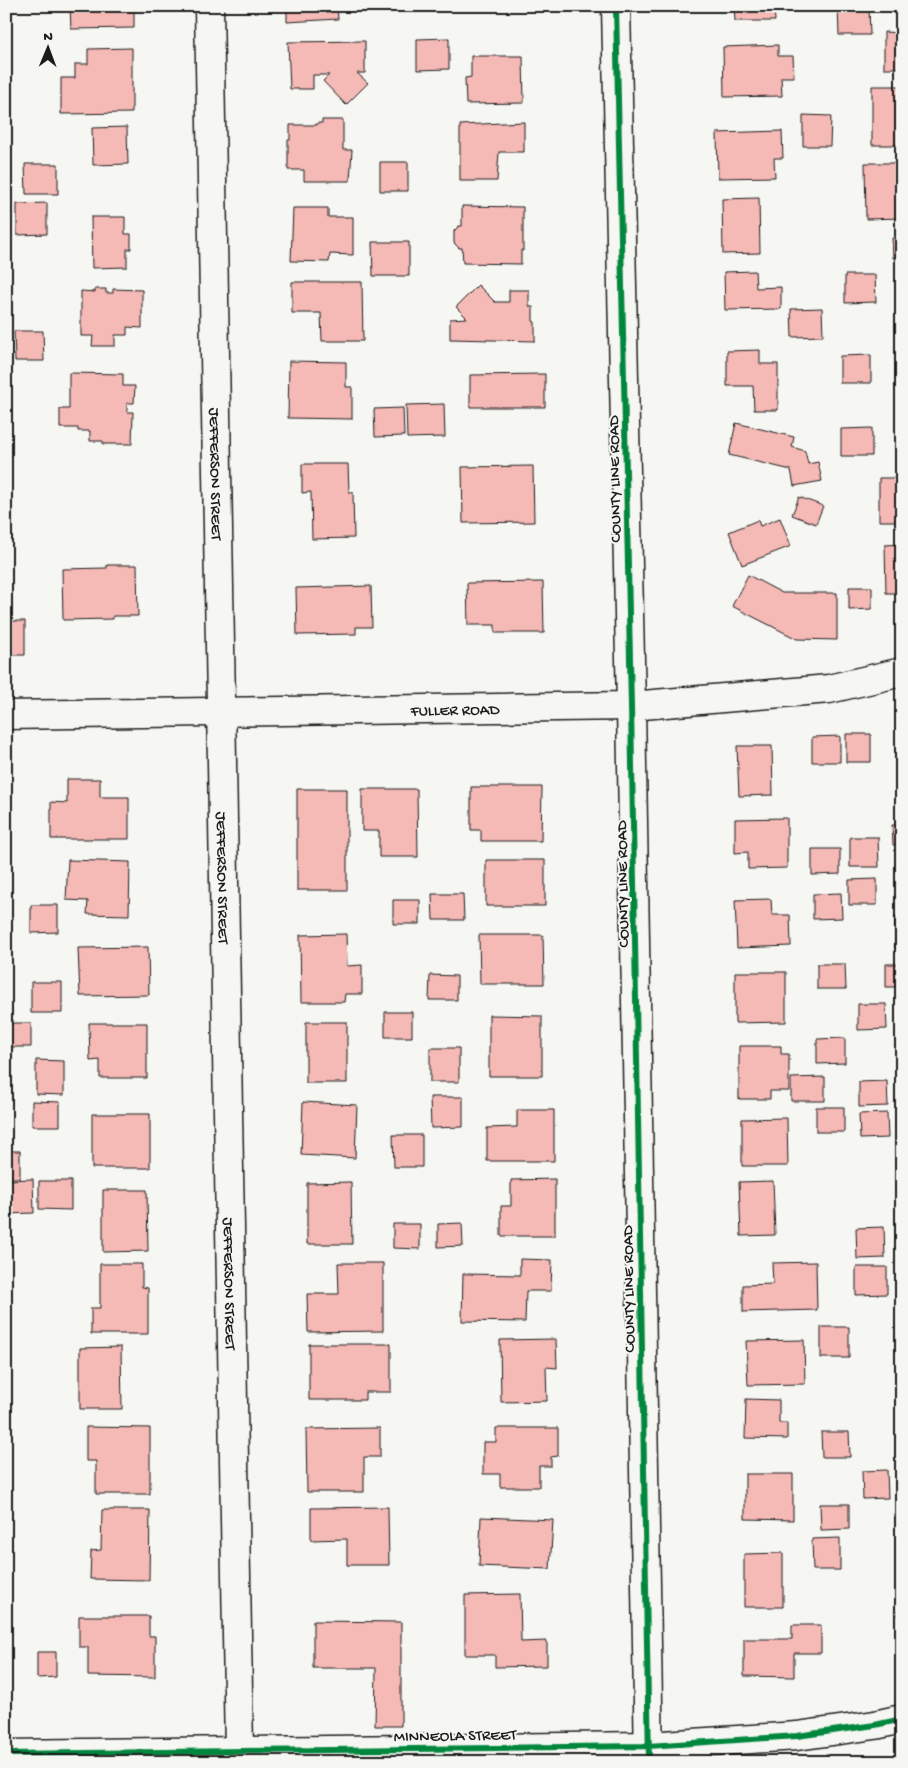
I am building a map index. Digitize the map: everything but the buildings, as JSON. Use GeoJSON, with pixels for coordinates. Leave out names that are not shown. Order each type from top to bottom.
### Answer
{"type":"FeatureCollection","features":[{"type":"Feature","properties":{"kind":"street","name":"JEFFERSON STREET"},"geometry":{"type":"LineString","coordinates":[[209,6],[239,1750]]}},
{"type":"Feature","properties":{"kind":"street","name":"COUNTY LINE ROAD"},"geometry":{"type":"LineString","coordinates":[[616,6],[632,706],[648,1754]]}},
{"type":"Feature","properties":{"kind":"street","name":"FULLER ROAD"},"geometry":{"type":"LineString","coordinates":[[6,715],[632,706],[829,689],[902,672]]}},
{"type":"Feature","properties":{"kind":"street","name":"MINNEOLA STREET"},"geometry":{"type":"LineString","coordinates":[[6,1754],[239,1750],[648,1754],[797,1736],[875,1725],[902,1719]]}},
{"type":"Feature","properties":{"kind":"cycle path"},"geometry":{"type":"LineString","coordinates":[[616,6],[631,706],[649,1762]]}},
{"type":"Feature","properties":{"kind":"cycle path"},"geometry":{"type":"LineString","coordinates":[[6,1754],[648,1746],[797,1736],[875,1725],[902,1719]]}}]}
